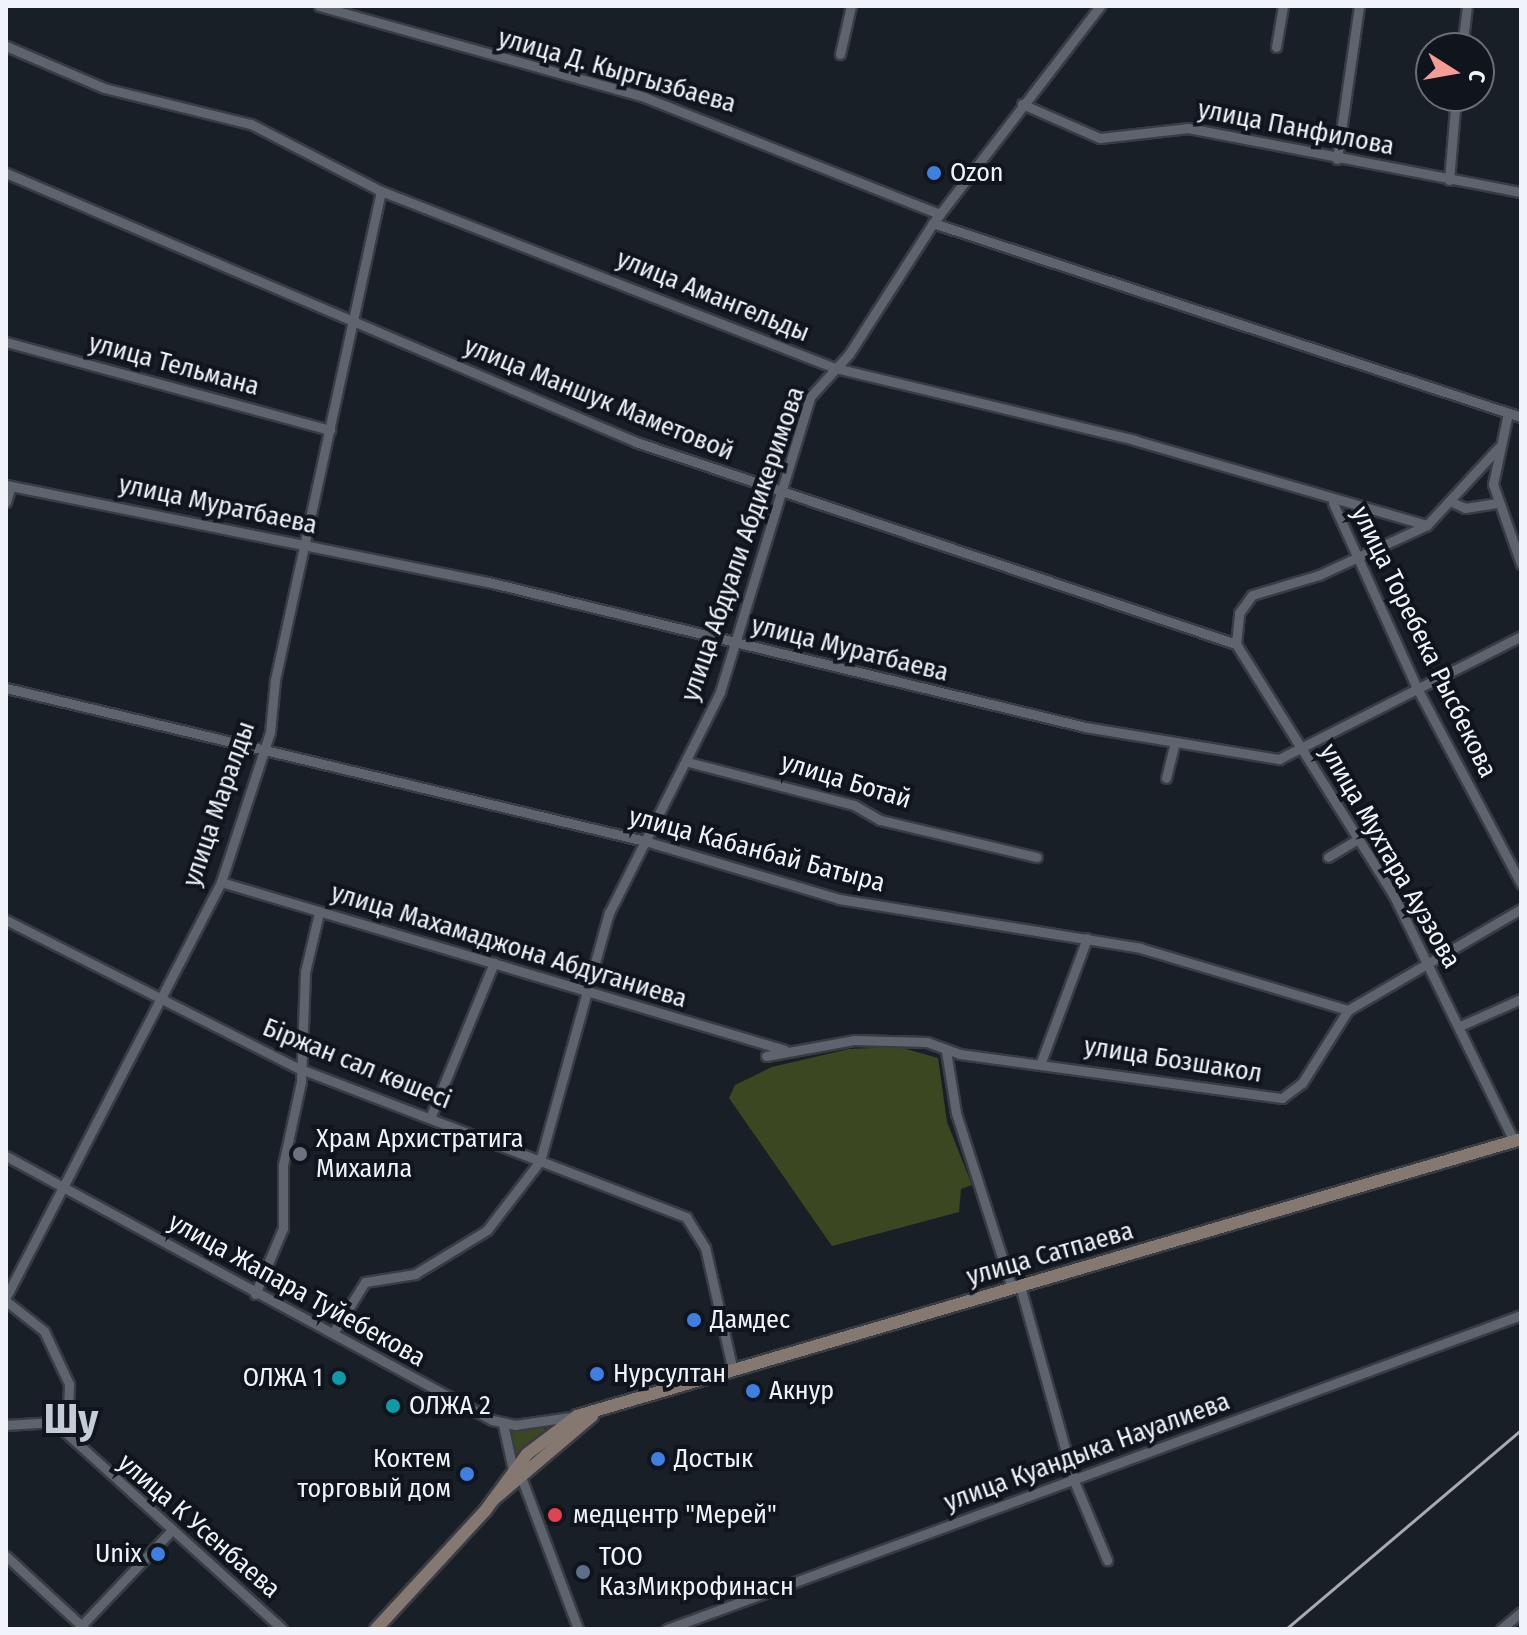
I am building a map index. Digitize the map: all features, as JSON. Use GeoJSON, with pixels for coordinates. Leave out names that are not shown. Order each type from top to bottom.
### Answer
{"type":"FeatureCollection","features":[{"type":"Feature","properties":{"kind":"street","name":"улица Д. Кыргызбаева"},"geometry":{"type":"LineString","coordinates":[[319,6],[644,97],[940,214]]}},
{"type":"Feature","properties":{"kind":"street"},"geometry":{"type":"LineString","coordinates":[[840,54],[851,6]]}},
{"type":"Feature","properties":{"kind":"street","name":"улица Абдуали Абдикеримова"},"geometry":{"type":"LineString","coordinates":[[333,1333],[365,1282],[415,1274],[487,1230],[540,1161],[590,994],[609,913],[688,762],[733,644],[777,493],[810,397],[835,368],[933,223],[1100,6]]}},
{"type":"Feature","properties":{"kind":"street"},"geometry":{"type":"LineString","coordinates":[[1276,47],[1283,6]]}},
{"type":"Feature","properties":{"kind":"street"},"geometry":{"type":"LineString","coordinates":[[1337,159],[1359,6]]}},
{"type":"Feature","properties":{"kind":"street"},"geometry":{"type":"LineString","coordinates":[[1464,32],[1467,6]]}},
{"type":"Feature","properties":{"kind":"street","name":"улица Амангельды"},"geometry":{"type":"LineString","coordinates":[[6,46],[104,88],[251,124],[381,191],[835,368],[1134,440],[1333,503],[1427,525]]}},
{"type":"Feature","properties":{"kind":"street","name":"улица Панфилова"},"geometry":{"type":"LineString","coordinates":[[1022,104],[1100,138],[1188,128],[1521,192]]}},
{"type":"Feature","properties":{"kind":"street"},"geometry":{"type":"LineString","coordinates":[[1449,180],[1455,112]]}},
{"type":"Feature","properties":{"kind":"street","name":"улица Маншук Маметовой"},"geometry":{"type":"LineString","coordinates":[[6,173],[158,243],[351,319],[623,437],[777,493],[1236,644]]}},
{"type":"Feature","properties":{"kind":"street","name":"улица Маралды"},"geometry":{"type":"LineString","coordinates":[[6,1299],[66,1189],[158,997],[221,882],[265,750],[351,319],[381,191]]}},
{"type":"Feature","properties":{"kind":"street"},"geometry":{"type":"LineString","coordinates":[[933,223],[1521,417]]}},
{"type":"Feature","properties":{"kind":"street","name":"улица Тельмана"},"geometry":{"type":"LineString","coordinates":[[6,342],[330,430]]}},
{"type":"Feature","properties":{"kind":"street"},"geometry":{"type":"LineString","coordinates":[[1508,413],[1498,448],[1493,484],[1497,503],[1521,564]]}},
{"type":"Feature","properties":{"kind":"street"},"geometry":{"type":"LineString","coordinates":[[1236,644],[1239,613],[1252,595],[1356,558],[1427,525],[1454,503],[1498,448]]}},
{"type":"Feature","properties":{"kind":"street"},"geometry":{"type":"LineString","coordinates":[[6,502],[8,485]]}},
{"type":"Feature","properties":{"kind":"street","name":"улица Муратбаева"},"geometry":{"type":"LineString","coordinates":[[8,485],[308,546],[1174,746],[1279,759],[1303,753],[1417,688],[1521,636]]}},
{"type":"Feature","properties":{"kind":"street","name":"улица Торебека Рысбекова"},"geometry":{"type":"LineString","coordinates":[[1333,503],[1417,688],[1521,884]]}},
{"type":"Feature","properties":{"kind":"street"},"geometry":{"type":"LineString","coordinates":[[1454,503],[1465,508],[1497,503]]}},
{"type":"Feature","properties":{"kind":"street","name":"улица Мухтара Ауэзова"},"geometry":{"type":"LineString","coordinates":[[1236,644],[1429,962],[1517,1140]]}},
{"type":"Feature","properties":{"kind":"street","name":"улица Кабанбай Батыра"},"geometry":{"type":"LineString","coordinates":[[6,688],[645,841],[839,899],[1087,938],[1269,981],[1348,1010]]}},
{"type":"Feature","properties":{"kind":"street"},"geometry":{"type":"LineString","coordinates":[[1166,778],[1174,746]]}},
{"type":"Feature","properties":{"kind":"street","name":"улица Ботай"},"geometry":{"type":"LineString","coordinates":[[688,762],[1037,857]]}},
{"type":"Feature","properties":{"kind":"street"},"geometry":{"type":"LineString","coordinates":[[1328,857],[1356,840]]}},
{"type":"Feature","properties":{"kind":"street","name":"улица Махамаджона Абдуганиева"},"geometry":{"type":"LineString","coordinates":[[221,882],[786,1050]]}},
{"type":"Feature","properties":{"kind":"street"},"geometry":{"type":"LineString","coordinates":[[1348,1010],[1521,909]]}},
{"type":"Feature","properties":{"kind":"street"},"geometry":{"type":"LineString","coordinates":[[255,1294],[283,1228],[281,1185],[319,913]]}},
{"type":"Feature","properties":{"kind":"street","name":"Біржан сал көшесі"},"geometry":{"type":"LineString","coordinates":[[6,920],[298,1068],[693,1223],[733,1371]]}},
{"type":"Feature","properties":{"kind":"street"},"geometry":{"type":"LineString","coordinates":[[1041,1062],[1087,938]]}},
{"type":"Feature","properties":{"kind":"street"},"geometry":{"type":"LineString","coordinates":[[430,1118],[494,963]]}},
{"type":"Feature","properties":{"kind":"street"},"geometry":{"type":"LineString","coordinates":[[1460,1026],[1521,999]]}},
{"type":"Feature","properties":{"kind":"street","name":"улица Бозшакол"},"geometry":{"type":"LineString","coordinates":[[786,1050],[875,1038],[927,1042],[946,1051],[1282,1098],[1302,1083],[1348,1010]]}},
{"type":"Feature","properties":{"kind":"street"},"geometry":{"type":"LineString","coordinates":[[766,1056],[786,1050]]}},
{"type":"Feature","properties":{"kind":"street"},"geometry":{"type":"LineString","coordinates":[[946,1051],[956,1113],[1016,1287],[1074,1481],[1107,1560]]}},
{"type":"Feature","properties":{"kind":"street","name":"улица Сатпаева"},"geometry":{"type":"LineString","coordinates":[[376,1629],[517,1473],[577,1416],[592,1416],[733,1371],[1517,1140]]}},
{"type":"Feature","properties":{"kind":"street","name":"улица Жапара Туйебекова"},"geometry":{"type":"LineString","coordinates":[[6,1156],[255,1294],[503,1424]]}},
{"type":"Feature","properties":{"kind":"street"},"geometry":{"type":"LineString","coordinates":[[6,1299],[44,1331],[69,1384],[68,1411],[54,1422],[6,1425]]}},
{"type":"Feature","properties":{"kind":"street","name":"улица Куандыка Науалиева"},"geometry":{"type":"LineString","coordinates":[[667,1629],[1521,1315]]}},
{"type":"Feature","properties":{"kind":"street"},"geometry":{"type":"LineString","coordinates":[[577,1416],[503,1424],[517,1473],[578,1629]]}},
{"type":"Feature","properties":{"kind":"street","name":"улица Сатпаева"},"geometry":{"type":"LineString","coordinates":[[517,1473],[592,1416]]}},
{"type":"Feature","properties":{"kind":"street","name":"улица К Усенбаева"},"geometry":{"type":"LineString","coordinates":[[54,1422],[170,1532],[282,1629]]}},
{"type":"Feature","properties":{"kind":"street"},"geometry":{"type":"LineString","coordinates":[[6,1556],[82,1628],[170,1532]]}},
{"type":"Feature","properties":{"kind":"street"},"geometry":{"type":"LineString","coordinates":[[1501,1629],[1521,1612]]}},
{"type":"Feature","properties":{"kind":"green space"},"geometry":{"type":"Polygon","coordinates":[[[899,1047],[938,1058],[947,1122],[972,1185],[961,1189],[959,1212],[832,1246],[729,1098],[735,1085],[772,1067],[849,1049],[899,1047]]]}},
{"type":"Feature","properties":{"kind":"green space"},"geometry":{"type":"Polygon","coordinates":[[[527,1417],[541,1423],[547,1437],[541,1451],[527,1457],[513,1451],[507,1437],[513,1423],[527,1417]]]}},
{"type":"Feature","properties":{"kind":"railway"},"geometry":{"type":"LineString","coordinates":[[1286,1629],[1521,1430]]}},
{"type":"Feature","properties":{"kind":"place","name":"Ozon"},"geometry":{"type":"Point","coordinates":[934,173]}},
{"type":"Feature","properties":{"kind":"place","name":"Храм Архистратига Михаила"},"geometry":{"type":"Point","coordinates":[300,1154]}},
{"type":"Feature","properties":{"kind":"place","name":"Дамдес"},"geometry":{"type":"Point","coordinates":[694,1320]}},
{"type":"Feature","properties":{"kind":"place","name":"Нурсултан"},"geometry":{"type":"Point","coordinates":[597,1374]}},
{"type":"Feature","properties":{"kind":"place","name":"ОЛЖА 1"},"geometry":{"type":"Point","coordinates":[339,1378]}},
{"type":"Feature","properties":{"kind":"place","name":"Акнур"},"geometry":{"type":"Point","coordinates":[753,1391]}},
{"type":"Feature","properties":{"kind":"place","name":"ОЛЖА 2"},"geometry":{"type":"Point","coordinates":[393,1406]}},
{"type":"Feature","properties":{"kind":"place","name":"Достык"},"geometry":{"type":"Point","coordinates":[658,1459]}},
{"type":"Feature","properties":{"kind":"place","name":"Коктем торговый дом"},"geometry":{"type":"Point","coordinates":[467,1474]}},
{"type":"Feature","properties":{"kind":"place","name":"медцентр \"Мерей\""},"geometry":{"type":"Point","coordinates":[555,1515]}},
{"type":"Feature","properties":{"kind":"place","name":"Unix"},"geometry":{"type":"Point","coordinates":[158,1554]}},
{"type":"Feature","properties":{"kind":"place","name":"ТОО КазМикрофинасн"},"geometry":{"type":"Point","coordinates":[583,1572]}},
{"type":"Feature","properties":{"kind":"district","name":"Шу"},"geometry":{"type":"Point","coordinates":[71,1419]}}]}
